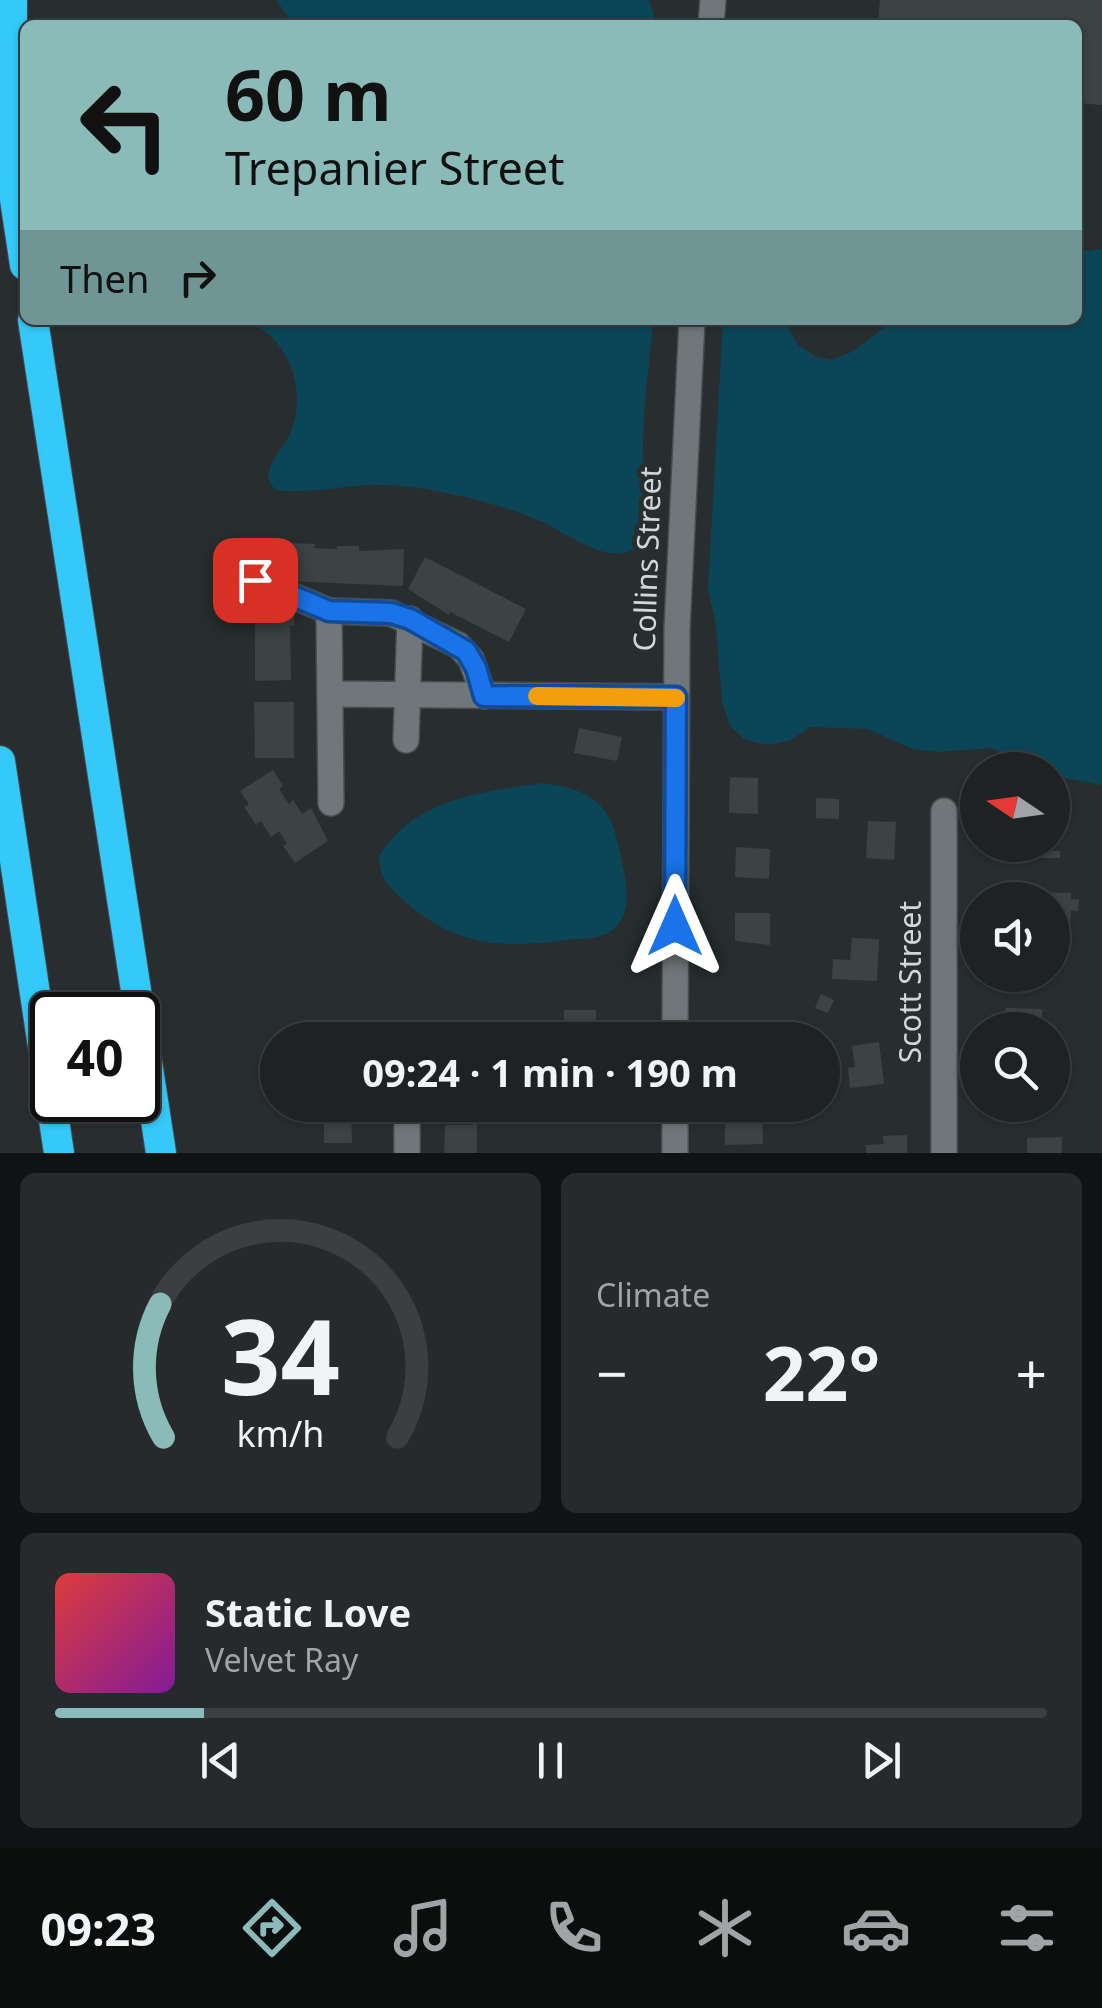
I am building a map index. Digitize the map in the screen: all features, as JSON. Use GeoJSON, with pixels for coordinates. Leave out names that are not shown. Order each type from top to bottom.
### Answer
{"type":"FeatureCollection","features":[{"type":"Feature","properties":{"kind":"highway"},"geometry":{"type":"LineString","coordinates":[[11,173],[12,0]]}},
{"type":"Feature","properties":{"kind":"highway"},"geometry":{"type":"LineString","coordinates":[[0,101],[20,232]]}},
{"type":"Feature","properties":{"kind":"highway"},"geometry":{"type":"LineString","coordinates":[[35,325],[161,1153]]}},
{"type":"Feature","properties":{"kind":"highway"},"geometry":{"type":"LineString","coordinates":[[0,761],[58,1153]]}},
{"type":"Feature","properties":{"kind":"street","name":"Collins Street"},"geometry":{"type":"LineString","coordinates":[[675,1022],[676,697],[692,325]]}},
{"type":"Feature","properties":{"kind":"street"},"geometry":{"type":"LineString","coordinates":[[255,580],[329,611],[391,613],[410,619],[466,651],[484,696]]}},
{"type":"Feature","properties":{"kind":"street"},"geometry":{"type":"LineString","coordinates":[[329,611],[331,802]]}},
{"type":"Feature","properties":{"kind":"street"},"geometry":{"type":"LineString","coordinates":[[406,740],[410,619]]}},
{"type":"Feature","properties":{"kind":"street"},"geometry":{"type":"LineString","coordinates":[[330,694],[676,697]]}},
{"type":"Feature","properties":{"kind":"street","name":"Scott Street"},"geometry":{"type":"LineString","coordinates":[[944,811],[944,1153]]}},
{"type":"Feature","properties":{"kind":"street"},"geometry":{"type":"LineString","coordinates":[[406,1122],[407,1153]]}},
{"type":"Feature","properties":{"kind":"street"},"geometry":{"type":"LineString","coordinates":[[675,1122],[675,1153]]}},
{"type":"Feature","properties":{"kind":"shaded area"},"geometry":{"type":"Polygon","coordinates":[[[276,0],[649,0],[655,20],[290,20],[276,0]]]}},
{"type":"Feature","properties":{"kind":"shaded area"},"geometry":{"type":"Polygon","coordinates":[[[1102,249],[1102,785],[1070,779],[1070,752],[1001,752],[991,748],[936,752],[913,749],[868,729],[810,727],[791,740],[768,745],[744,739],[730,726],[722,701],[716,625],[708,590],[723,325],[787,325],[798,345],[816,357],[831,360],[854,351],[888,325],[1082,325],[1082,252],[1102,249]]]}},
{"type":"Feature","properties":{"kind":"shaded area"},"geometry":{"type":"Polygon","coordinates":[[[254,325],[653,325],[643,435],[649,517],[642,541],[632,550],[608,553],[519,512],[470,498],[400,486],[275,490],[268,479],[273,460],[294,421],[296,386],[284,353],[254,325]]]}},
{"type":"Feature","properties":{"kind":"shaded area"},"geometry":{"type":"Polygon","coordinates":[[[543,783],[583,793],[609,817],[627,897],[622,918],[612,931],[594,938],[544,943],[484,942],[428,919],[388,884],[379,856],[412,821],[452,801],[543,783]]]}},
{"type":"Feature","properties":{"kind":"building"},"geometry":{"type":"Polygon","coordinates":[[[880,0],[1102,0],[1102,105],[1082,103],[1082,20],[878,20],[880,0]]]}},
{"type":"Feature","properties":{"kind":"building"},"geometry":{"type":"Polygon","coordinates":[[[291,543],[315,544],[314,548],[359,546],[359,551],[404,549],[403,586],[289,581],[291,543]]]}},
{"type":"Feature","properties":{"kind":"building"},"geometry":{"type":"Polygon","coordinates":[[[425,557],[526,609],[509,642],[450,612],[449,615],[408,589],[425,557]]]}},
{"type":"Feature","properties":{"kind":"building"},"geometry":{"type":"Polygon","coordinates":[[[255,607],[294,607],[294,626],[290,626],[291,680],[255,681],[255,607]]]}},
{"type":"Feature","properties":{"kind":"building"},"geometry":{"type":"Polygon","coordinates":[[[254,702],[294,702],[294,758],[255,758],[254,702]]]}},
{"type":"Feature","properties":{"kind":"building"},"geometry":{"type":"Polygon","coordinates":[[[579,728],[622,737],[617,761],[574,753],[579,728]]]}},
{"type":"Feature","properties":{"kind":"building"},"geometry":{"type":"Polygon","coordinates":[[[273,770],[289,804],[293,800],[302,814],[311,808],[328,841],[295,863],[283,846],[287,844],[279,831],[271,837],[261,821],[256,825],[244,807],[249,804],[240,791],[273,770]]]}},
{"type":"Feature","properties":{"kind":"building"},"geometry":{"type":"Polygon","coordinates":[[[730,777],[758,778],[758,814],[729,813],[730,777]]]}},
{"type":"Feature","properties":{"kind":"building"},"geometry":{"type":"Polygon","coordinates":[[[816,798],[839,799],[839,819],[816,818],[816,798]]]}},
{"type":"Feature","properties":{"kind":"building"},"geometry":{"type":"Polygon","coordinates":[[[868,821],[896,822],[894,860],[866,858],[868,821]]]}},
{"type":"Feature","properties":{"kind":"building"},"geometry":{"type":"Polygon","coordinates":[[[736,847],[770,849],[769,879],[735,877],[736,847]]]}},
{"type":"Feature","properties":{"kind":"building"},"geometry":{"type":"Polygon","coordinates":[[[1070,893],[1071,899],[1079,899],[1078,911],[1071,910],[1070,931],[1070,893]]]}},
{"type":"Feature","properties":{"kind":"building"},"geometry":{"type":"Polygon","coordinates":[[[735,913],[770,913],[770,945],[735,941],[735,913]]]}},
{"type":"Feature","properties":{"kind":"building"},"geometry":{"type":"Polygon","coordinates":[[[852,938],[879,939],[877,981],[832,979],[833,959],[850,960],[852,938]]]}},
{"type":"Feature","properties":{"kind":"building"},"geometry":{"type":"Polygon","coordinates":[[[821,994],[834,1000],[828,1013],[815,1008],[821,994]]]}},
{"type":"Feature","properties":{"kind":"building"},"geometry":{"type":"Polygon","coordinates":[[[1005,1008],[1042,1009],[1042,1012],[1005,1012],[1005,1008]]]}},
{"type":"Feature","properties":{"kind":"building"},"geometry":{"type":"Polygon","coordinates":[[[564,1010],[596,1010],[596,1022],[564,1022],[564,1010]]]}},
{"type":"Feature","properties":{"kind":"building"},"geometry":{"type":"Polygon","coordinates":[[[879,1042],[884,1084],[850,1088],[848,1068],[855,1067],[852,1046],[879,1042]]]}},
{"type":"Feature","properties":{"kind":"building"},"geometry":{"type":"Polygon","coordinates":[[[324,1122],[351,1122],[352,1143],[324,1143],[324,1122]]]}},
{"type":"Feature","properties":{"kind":"building"},"geometry":{"type":"Polygon","coordinates":[[[477,1122],[477,1153],[444,1153],[445,1125],[477,1122]]]}},
{"type":"Feature","properties":{"kind":"building"},"geometry":{"type":"Polygon","coordinates":[[[725,1122],[762,1122],[763,1144],[725,1145],[725,1122]]]}},
{"type":"Feature","properties":{"kind":"building"},"geometry":{"type":"Polygon","coordinates":[[[907,1135],[907,1153],[866,1153],[866,1145],[884,1144],[883,1136],[907,1135]]]}},
{"type":"Feature","properties":{"kind":"building"},"geometry":{"type":"Polygon","coordinates":[[[1062,1137],[1062,1153],[1027,1153],[1027,1138],[1062,1137]]]}},
{"type":"Feature","properties":{"kind":"slow traffic"},"geometry":{"type":"LineString","coordinates":[[537,696],[676,698]]}},
{"type":"Feature","properties":{"kind":"route"},"geometry":{"type":"LineString","coordinates":[[255,580],[329,611],[391,613],[410,619],[466,651],[484,696],[676,697],[675,926]]}}]}
